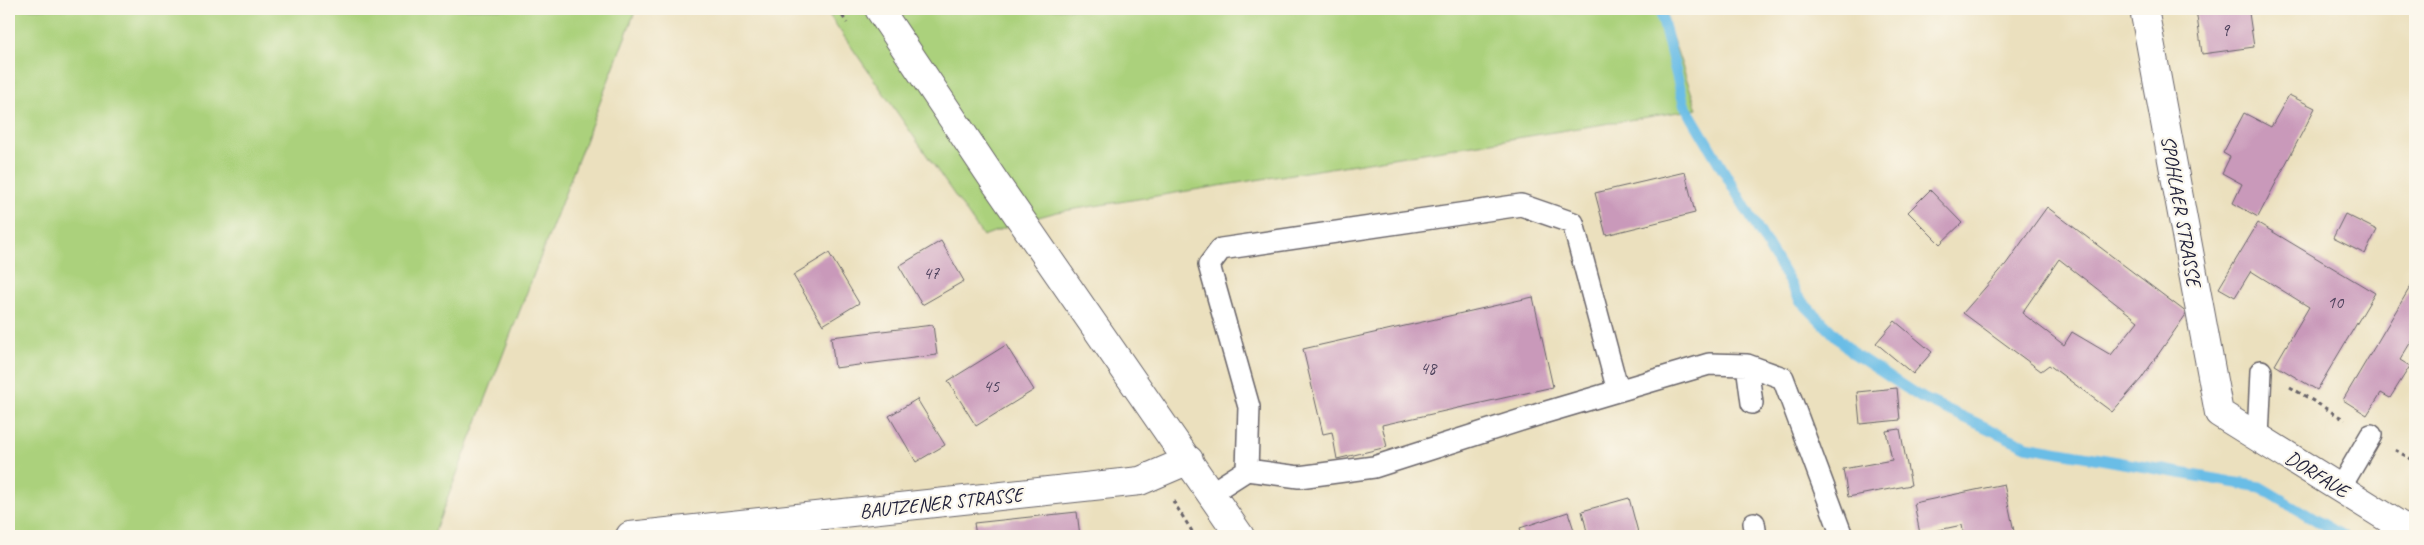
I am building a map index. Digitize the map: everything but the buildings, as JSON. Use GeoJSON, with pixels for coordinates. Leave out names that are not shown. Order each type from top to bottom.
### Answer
{"type":"FeatureCollection","features":[{"type":"Feature","properties":{"kind":"street"},"geometry":{"type":"LineString","coordinates":[[879,9],[995,182],[1240,536]]}},
{"type":"Feature","properties":{"kind":"street","name":"SPOHLAER STRASSE"},"geometry":{"type":"LineString","coordinates":[[2144,9],[2218,413]]}},
{"type":"Feature","properties":{"kind":"street","name":"DORFAUE"},"geometry":{"type":"LineString","coordinates":[[2218,413],[2415,536]]}},
{"type":"Feature","properties":{"kind":"street","name":"BAUTZENER STRASSE"},"geometry":{"type":"LineString","coordinates":[[630,536],[1140,481],[1189,460]]}},
{"type":"Feature","properties":{"kind":"lane"},"geometry":{"type":"LineString","coordinates":[[1247,470],[1249,407],[1210,265],[1221,250],[1520,205],[1573,223],[1618,391]]}},
{"type":"Feature","properties":{"kind":"lane"},"geometry":{"type":"LineString","coordinates":[[1211,492],[1247,470],[1299,477],[1374,467],[1709,364],[1748,365],[1782,378],[1842,536]]}},
{"type":"Feature","properties":{"kind":"lane"},"geometry":{"type":"LineString","coordinates":[[1748,365],[1752,403]]}},
{"type":"Feature","properties":{"kind":"lane"},"geometry":{"type":"LineString","coordinates":[[2258,438],[2262,371]]}},
{"type":"Feature","properties":{"kind":"lane"},"geometry":{"type":"LineString","coordinates":[[2340,488],[2371,436]]}},
{"type":"Feature","properties":{"kind":"path"},"geometry":{"type":"LineString","coordinates":[[2262,371],[2415,461]]}},
{"type":"Feature","properties":{"kind":"green space"},"geometry":{"type":"Polygon","coordinates":[[[9,9],[636,9],[433,536],[9,536],[9,9]]]}},
{"type":"Feature","properties":{"kind":"green space"},"geometry":{"type":"Polygon","coordinates":[[[825,9],[877,9],[1021,222],[983,236],[825,9]]]}},
{"type":"Feature","properties":{"kind":"green space"},"geometry":{"type":"Polygon","coordinates":[[[881,9],[1666,9],[1669,28],[1697,109],[1057,212],[1024,221],[881,9]]]}},
{"type":"Feature","properties":{"kind":"waterway"},"geometry":{"type":"LineString","coordinates":[[1660,9],[1684,104],[1800,300],[1853,353],[1920,397],[2026,446],[2260,487],[2343,536]]}}]}
